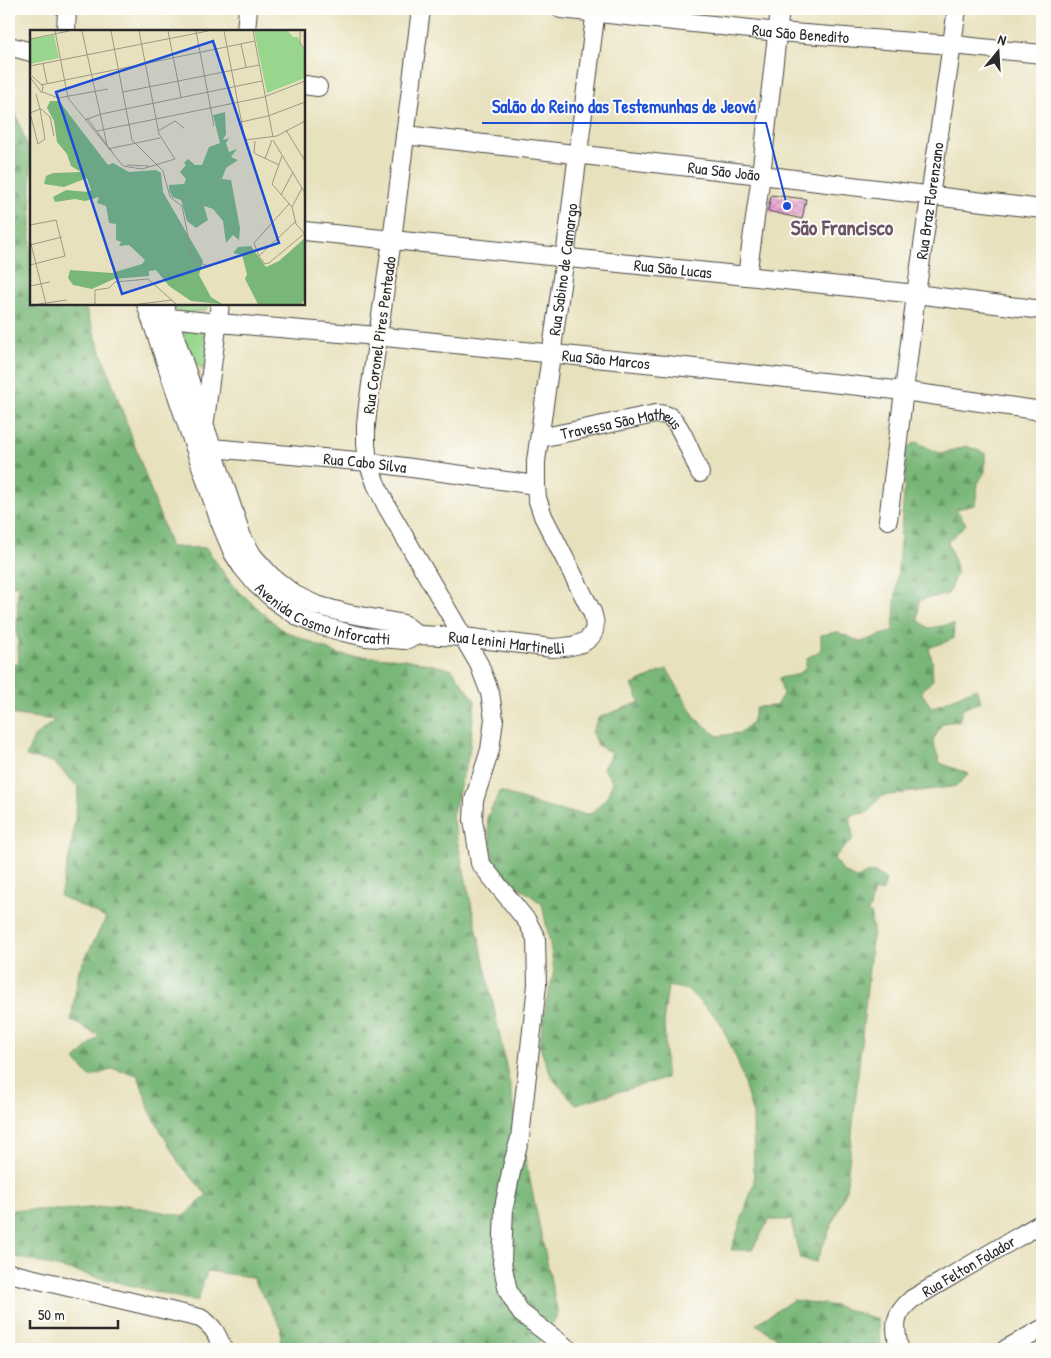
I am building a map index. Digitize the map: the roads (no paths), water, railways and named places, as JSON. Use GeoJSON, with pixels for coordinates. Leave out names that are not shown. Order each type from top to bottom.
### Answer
{"type":"FeatureCollection","features":[{"type":"Feature","properties":{"kind":"street"},"geometry":{"type":"LineString","coordinates":[[66,30],[67,9]]}},
{"type":"Feature","properties":{"kind":"street"},"geometry":{"type":"LineString","coordinates":[[246,30],[248,9]]}},
{"type":"Feature","properties":{"kind":"street","name":"Rua Coronel Pires Penteado"},"geometry":{"type":"LineString","coordinates":[[421,9],[392,240],[368,405],[366,444],[368,462],[387,507],[479,664],[490,693],[494,719],[490,750],[474,800],[473,820],[480,863],[527,921],[536,938],[537,985],[520,1138],[504,1206],[502,1263],[508,1291],[521,1313],[568,1349]]}},
{"type":"Feature","properties":{"kind":"street","name":"Rua São Benedito"},"geometry":{"type":"LineString","coordinates":[[561,9],[596,11],[778,32],[1042,54]]}},
{"type":"Feature","properties":{"kind":"street"},"geometry":{"type":"LineString","coordinates":[[747,276],[780,9]]}},
{"type":"Feature","properties":{"kind":"street","name":"Rua Braz Florenzano"},"geometry":{"type":"LineString","coordinates":[[888,520],[916,294],[957,9]]}},
{"type":"Feature","properties":{"kind":"street","name":"Rua Sabino de Camargo"},"geometry":{"type":"LineString","coordinates":[[592,636],[596,625],[592,612],[543,516],[537,498],[536,461],[565,257],[596,11]]}},
{"type":"Feature","properties":{"kind":"street"},"geometry":{"type":"LineString","coordinates":[[9,46],[30,52]]}},
{"type":"Feature","properties":{"kind":"street","name":"Rua São João"},"geometry":{"type":"LineString","coordinates":[[405,135],[1042,209]]}},
{"type":"Feature","properties":{"kind":"street","name":"Rua São Lucas"},"geometry":{"type":"LineString","coordinates":[[305,231],[916,294],[1042,310]]}},
{"type":"Feature","properties":{"kind":"street","name":"Avenida Cosmo Inforcatti"},"geometry":{"type":"LineString","coordinates":[[146,305],[204,450],[252,556],[271,576],[295,595],[316,605],[345,613],[404,624],[418,634]]}},
{"type":"Feature","properties":{"kind":"street"},"geometry":{"type":"LineString","coordinates":[[204,425],[220,305]]}},
{"type":"Feature","properties":{"kind":"street","name":"Rua São Marcos"},"geometry":{"type":"LineString","coordinates":[[166,311],[218,323],[378,336],[714,370],[904,391],[1042,411]]}},
{"type":"Feature","properties":{"kind":"street","name":"Avenida Cosmo Inforcatti"},"geometry":{"type":"LineString","coordinates":[[166,311],[204,425],[204,450]]}},
{"type":"Feature","properties":{"kind":"street","name":"Travessa São Matheus"},"geometry":{"type":"LineString","coordinates":[[540,438],[655,414],[663,415],[670,417],[675,423],[700,473]]}},
{"type":"Feature","properties":{"kind":"street","name":"Rua Cabo Silva"},"geometry":{"type":"LineString","coordinates":[[204,450],[368,462],[536,485]]}},
{"type":"Feature","properties":{"kind":"street","name":"Rua Lenini Martinelli"},"geometry":{"type":"LineString","coordinates":[[418,634],[464,637],[552,648],[579,644],[592,636]]}},
{"type":"Feature","properties":{"kind":"street","name":"Rua Felton Folador"},"geometry":{"type":"LineString","coordinates":[[899,1349],[896,1332],[899,1312],[912,1299],[1042,1223]]}},
{"type":"Feature","properties":{"kind":"street"},"geometry":{"type":"LineString","coordinates":[[9,1273],[200,1318],[208,1322],[214,1330],[223,1349]]}},
{"type":"Feature","properties":{"kind":"street"},"geometry":{"type":"LineString","coordinates":[[1006,1349],[1042,1329]]}},
{"type":"Feature","properties":{"kind":"place","name":"Salão do Reino das Testemunhas de Jeová"},"geometry":{"type":"Point","coordinates":[787,206]}},
{"type":"Feature","properties":{"kind":"district","name":"São Francisco"},"geometry":{"type":"Point","coordinates":[842,228]}}]}
